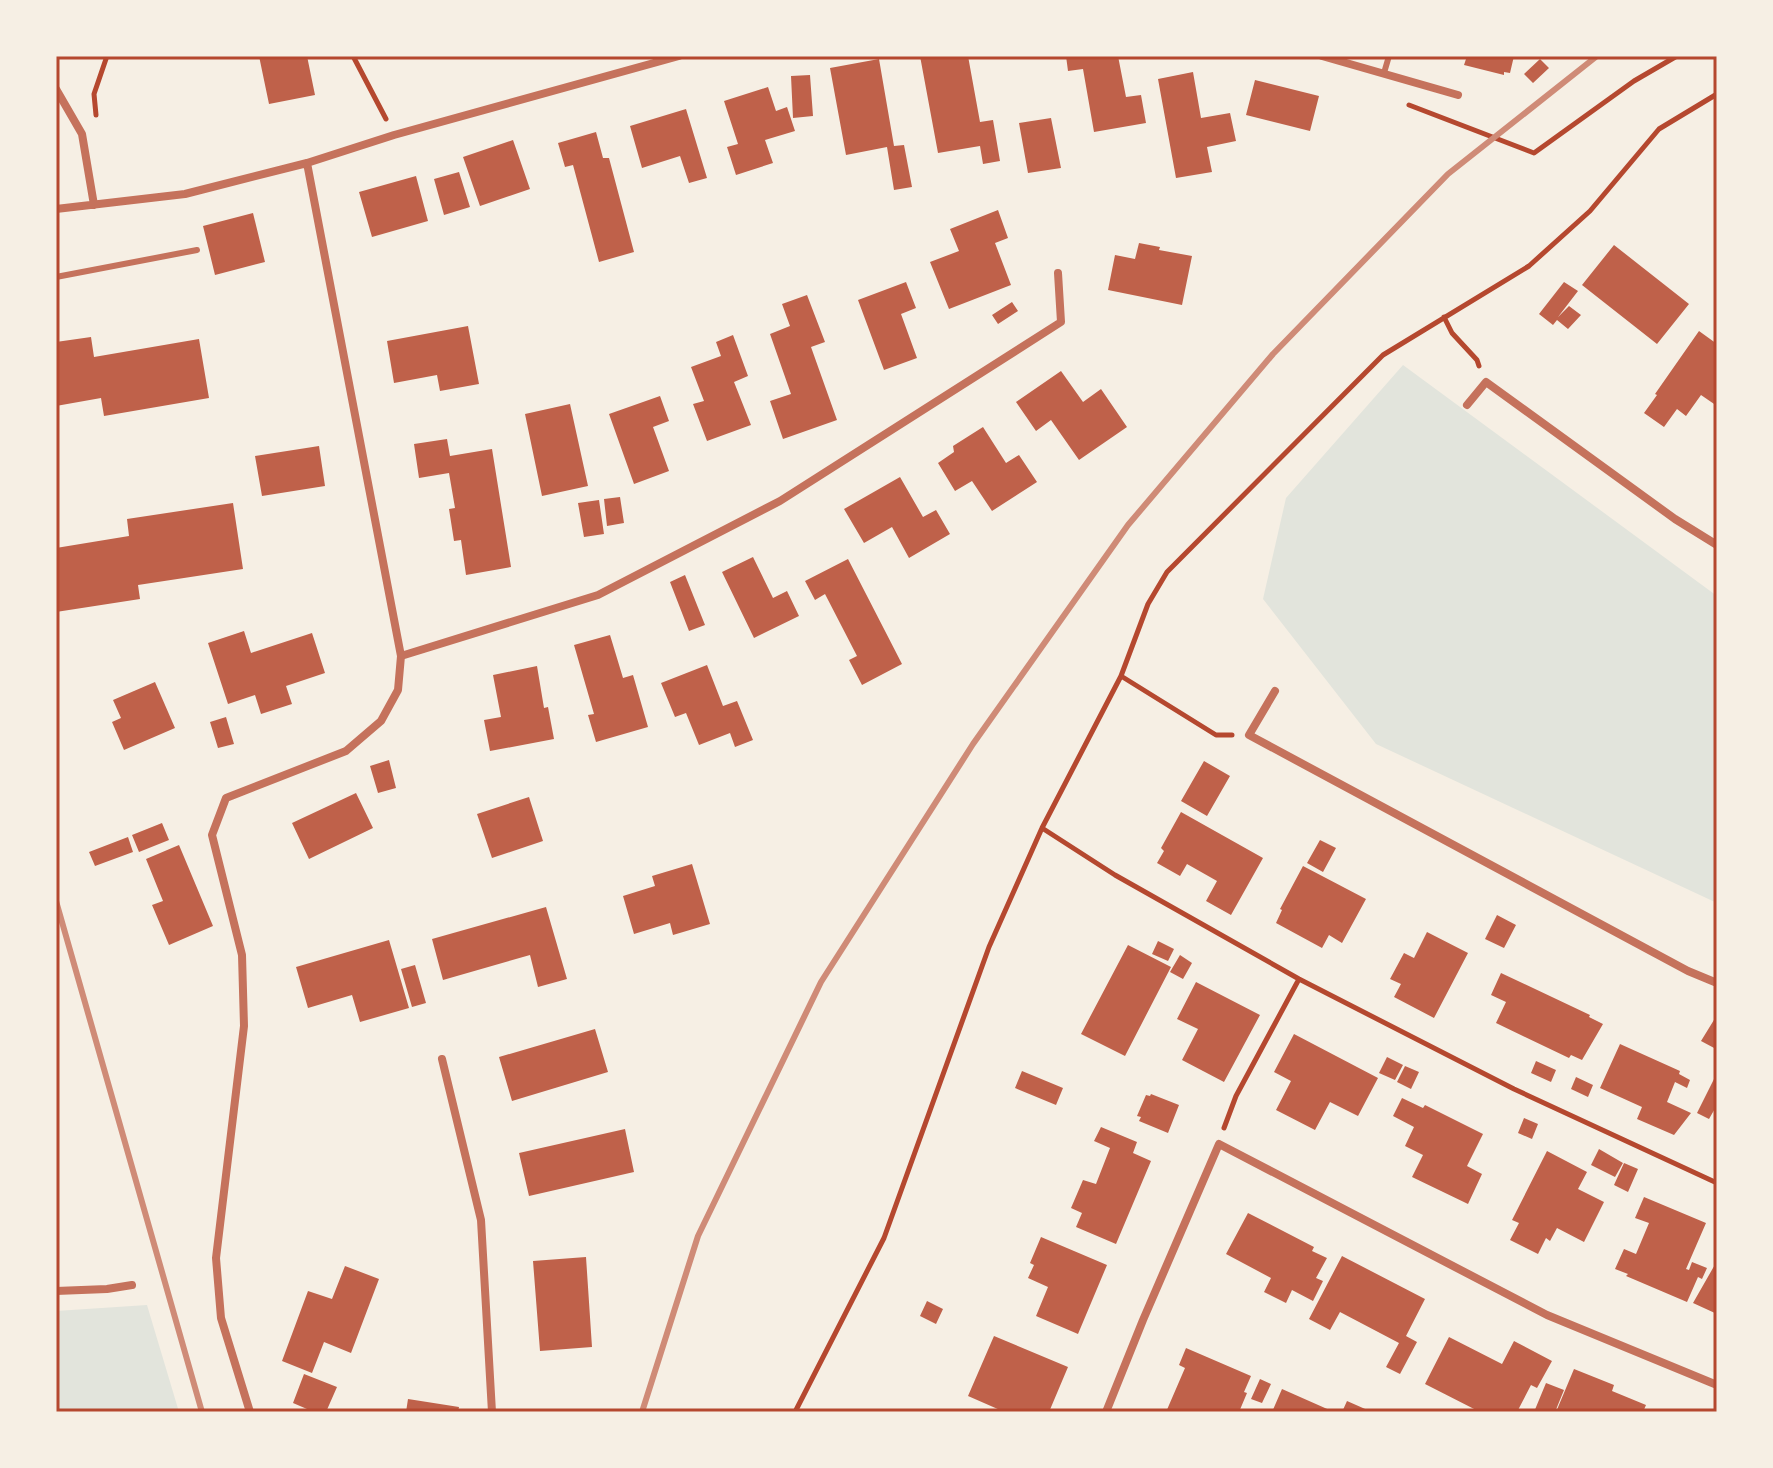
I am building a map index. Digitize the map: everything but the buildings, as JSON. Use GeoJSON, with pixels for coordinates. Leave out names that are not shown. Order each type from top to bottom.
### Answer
{"type":"FeatureCollection","features":[{"type":"Feature","properties":{"kind":"street"},"geometry":{"type":"LineString","coordinates":[[56,209],[185,194],[307,163],[394,135],[679,56]]}},
{"type":"Feature","properties":{"kind":"street"},"geometry":{"type":"LineString","coordinates":[[1322,56],[1458,95]]}},
{"type":"Feature","properties":{"kind":"street"},"geometry":{"type":"LineString","coordinates":[[56,89],[82,134],[94,205]]}},
{"type":"Feature","properties":{"kind":"street"},"geometry":{"type":"LineString","coordinates":[[250,1412],[221,1318],[216,1258],[244,1026],[242,955],[212,835],[226,798],[346,751],[381,721],[398,690],[401,656],[307,163]]}},
{"type":"Feature","properties":{"kind":"street"},"geometry":{"type":"LineString","coordinates":[[401,656],[598,595],[780,501],[1061,322],[1058,273]]}},
{"type":"Feature","properties":{"kind":"street"},"geometry":{"type":"LineString","coordinates":[[1467,405],[1486,382],[1675,519],[1717,545]]}},
{"type":"Feature","properties":{"kind":"street"},"geometry":{"type":"LineString","coordinates":[[1275,691],[1249,735],[1688,971],[1717,983]]}},
{"type":"Feature","properties":{"kind":"street"},"geometry":{"type":"LineString","coordinates":[[442,1059],[481,1220],[492,1412]]}},
{"type":"Feature","properties":{"kind":"street"},"geometry":{"type":"LineString","coordinates":[[1106,1412],[1219,1144],[1547,1315],[1717,1385]]}},
{"type":"Feature","properties":{"kind":"street"},"geometry":{"type":"LineString","coordinates":[[56,1291],[132,1285]]}},
{"type":"Feature","properties":{"kind":"lane"},"geometry":{"type":"LineString","coordinates":[[1384,73],[1389,56]]}},
{"type":"Feature","properties":{"kind":"lane"},"geometry":{"type":"LineString","coordinates":[[56,277],[197,250]]}},
{"type":"Feature","properties":{"kind":"path"},"geometry":{"type":"LineString","coordinates":[[353,56],[394,135]]}},
{"type":"Feature","properties":{"kind":"path"},"geometry":{"type":"LineString","coordinates":[[1443,118],[1534,153],[1634,81],[1677,56]]}},
{"type":"Feature","properties":{"kind":"path"},"geometry":{"type":"LineString","coordinates":[[795,1412],[884,1238],[989,947],[1042,828],[1121,676],[1148,604],[1167,572],[1383,355],[1529,266],[1590,211],[1659,129],[1717,94]]}},
{"type":"Feature","properties":{"kind":"path"},"geometry":{"type":"LineString","coordinates":[[1444,317],[1452,333],[1477,360],[1486,382]]}},
{"type":"Feature","properties":{"kind":"path"},"geometry":{"type":"LineString","coordinates":[[1121,676],[1216,735],[1249,735]]}},
{"type":"Feature","properties":{"kind":"path"},"geometry":{"type":"LineString","coordinates":[[1042,828],[1115,875],[1299,979],[1514,1089],[1717,1183]]}},
{"type":"Feature","properties":{"kind":"path"},"geometry":{"type":"LineString","coordinates":[[1219,1144],[1236,1096],[1299,979]]}},
{"type":"Feature","properties":{"kind":"shaded area"},"geometry":{"type":"Polygon","coordinates":[[[1403,365],[1717,596],[1717,903],[1376,744],[1263,599],[1286,498],[1403,365]]]}},
{"type":"Feature","properties":{"kind":"shaded area"},"geometry":{"type":"Polygon","coordinates":[[[147,1305],[179,1412],[56,1412],[56,1311],[147,1305]]]}},
{"type":"Feature","properties":{"kind":"railway"},"geometry":{"type":"LineString","coordinates":[[642,1412],[698,1236],[821,982],[973,744],[1128,525],[1273,354],[1448,174],[1597,56]]}},
{"type":"Feature","properties":{"kind":"railway"},"geometry":{"type":"LineString","coordinates":[[56,901],[202,1412]]}}]}
